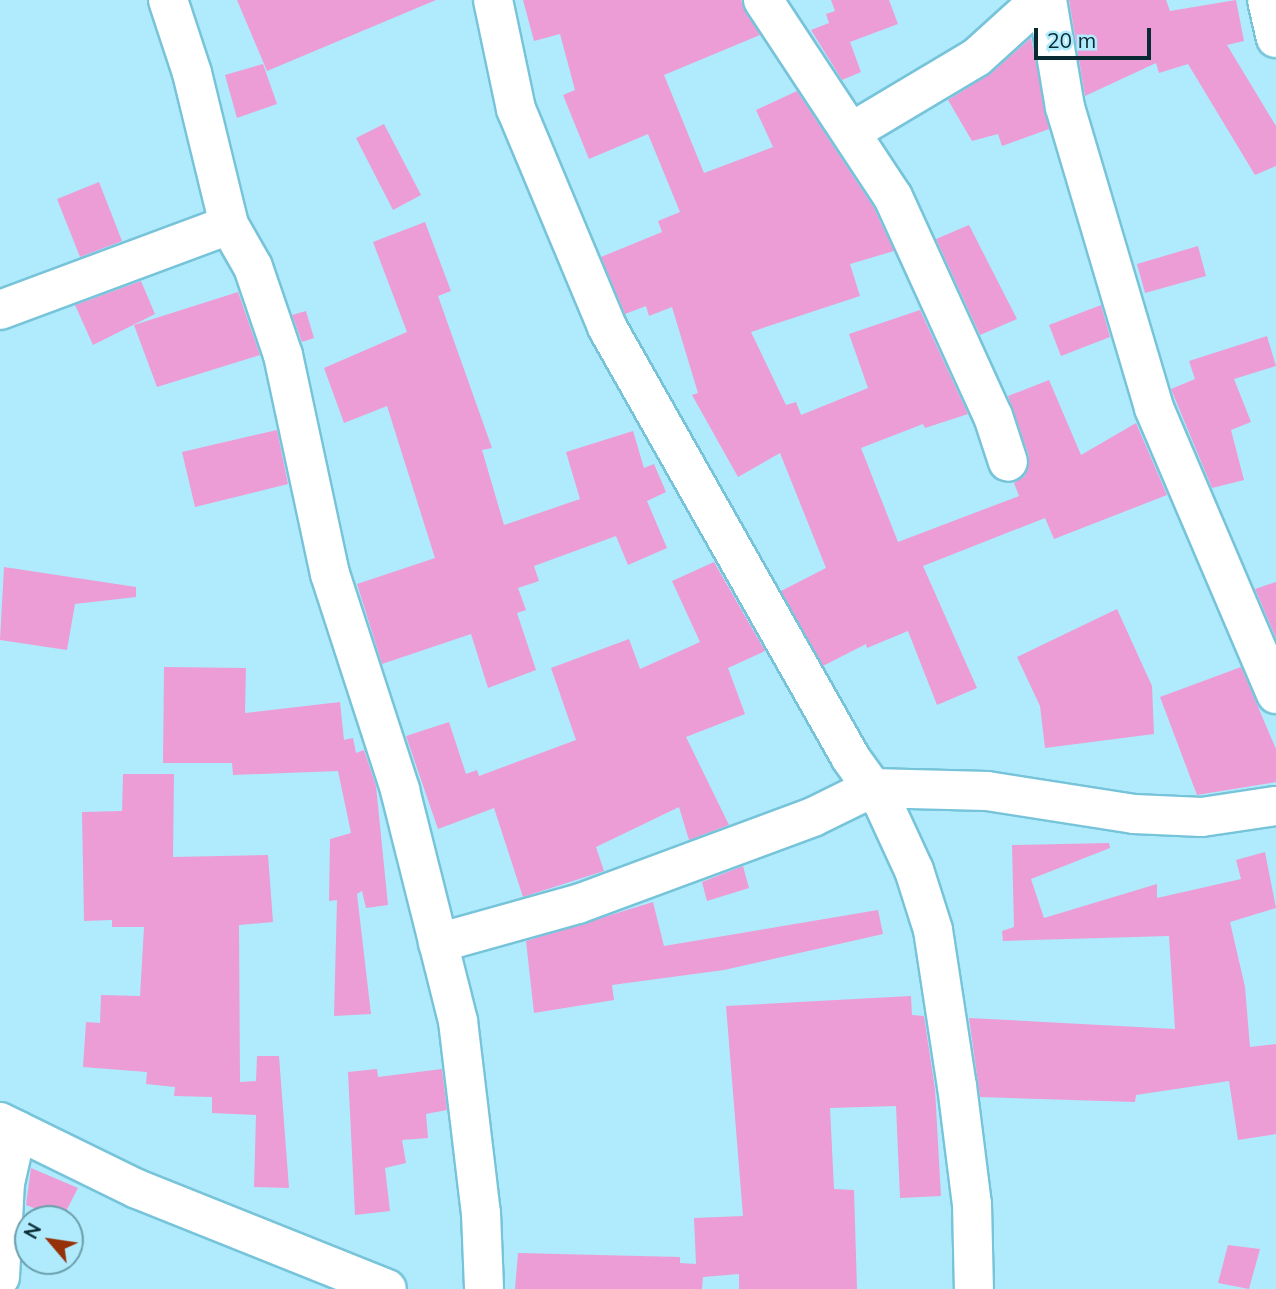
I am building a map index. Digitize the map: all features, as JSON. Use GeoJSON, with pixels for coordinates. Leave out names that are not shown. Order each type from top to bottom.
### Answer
{"type":"FeatureCollection","features":[{"type":"Feature","properties":{"kind":"street"},"geometry":{"type":"LineString","coordinates":[[168,0],[192,73],[229,225],[253,267],[283,355],[330,574],[400,790],[458,1021],[481,1213],[484,1289]]}},
{"type":"Feature","properties":{"kind":"street"},"geometry":{"type":"LineString","coordinates":[[493,0],[516,109],[607,327],[872,788],[914,870],[933,930],[972,1204],[974,1289]]}},
{"type":"Feature","properties":{"kind":"street"},"geometry":{"type":"LineString","coordinates":[[763,0],[853,131],[894,197],[993,416],[1008,462]]}},
{"type":"Feature","properties":{"kind":"street"},"geometry":{"type":"LineString","coordinates":[[853,131],[977,57],[1040,0]]}},
{"type":"Feature","properties":{"kind":"street"},"geometry":{"type":"LineString","coordinates":[[1048,0],[1065,107],[1154,408],[1276,694]]}},
{"type":"Feature","properties":{"kind":"street"},"geometry":{"type":"LineString","coordinates":[[1267,0],[1276,38]]}},
{"type":"Feature","properties":{"kind":"street"},"geometry":{"type":"LineString","coordinates":[[0,310],[229,225]]}},
{"type":"Feature","properties":{"kind":"street"},"geometry":{"type":"LineString","coordinates":[[438,943],[578,904],[813,817],[872,788],[987,791],[1134,814],[1202,817],[1276,806]]}},
{"type":"Feature","properties":{"kind":"street"},"geometry":{"type":"LineString","coordinates":[[0,1277],[9,1126],[136,1189],[387,1289]]}},
{"type":"Feature","properties":{"kind":"building"},"geometry":{"type":"Polygon","coordinates":[[[237,0],[436,0],[267,71],[237,0]]]}},
{"type":"Feature","properties":{"kind":"building"},"geometry":{"type":"Polygon","coordinates":[[[523,0],[741,0],[760,35],[664,75],[704,173],[773,147],[756,110],[797,91],[874,208],[894,251],[850,264],[860,296],[751,332],[786,405],[796,402],[801,415],[868,388],[849,334],[920,310],[968,414],[925,428],[923,424],[861,448],[898,542],[1019,496],[1014,483],[1025,476],[1029,456],[1008,396],[1049,380],[1081,455],[1136,423],[1167,495],[1054,539],[1045,518],[923,566],[977,688],[937,705],[908,631],[867,648],[866,644],[823,666],[781,591],[826,568],[780,453],[738,477],[692,395],[698,393],[672,307],[649,316],[646,306],[625,314],[601,257],[662,232],[658,221],[680,212],[648,134],[589,159],[563,95],[575,90],[560,34],[534,41],[523,0]]]}},
{"type":"Feature","properties":{"kind":"building"},"geometry":{"type":"Polygon","coordinates":[[[831,0],[889,0],[898,24],[850,42],[861,72],[842,80],[811,30],[829,23],[826,14],[835,11],[831,0]]]}},
{"type":"Feature","properties":{"kind":"building"},"geometry":{"type":"Polygon","coordinates":[[[1069,0],[1166,0],[1170,11],[1236,0],[1244,41],[1227,45],[1276,126],[1276,166],[1255,175],[1188,64],[1159,73],[1156,63],[1085,96],[1069,0]]]}},
{"type":"Feature","properties":{"kind":"building"},"geometry":{"type":"Polygon","coordinates":[[[1031,38],[1049,129],[1002,146],[998,134],[972,141],[948,100],[991,73],[1031,38]]]}},
{"type":"Feature","properties":{"kind":"building"},"geometry":{"type":"Polygon","coordinates":[[[263,64],[277,104],[237,118],[225,75],[263,64]]]}},
{"type":"Feature","properties":{"kind":"building"},"geometry":{"type":"Polygon","coordinates":[[[384,124],[421,195],[393,210],[356,138],[384,124]]]}},
{"type":"Feature","properties":{"kind":"building"},"geometry":{"type":"Polygon","coordinates":[[[99,182],[122,241],[80,257],[57,199],[99,182]]]}},
{"type":"Feature","properties":{"kind":"building"},"geometry":{"type":"Polygon","coordinates":[[[425,222],[451,291],[438,296],[492,448],[482,450],[504,525],[580,499],[566,452],[633,431],[644,468],[654,464],[666,492],[647,501],[667,548],[628,565],[616,536],[534,566],[539,581],[518,588],[526,610],[517,613],[536,670],[488,688],[471,634],[382,664],[357,584],[435,558],[387,406],[344,423],[324,368],[407,332],[373,242],[425,222]]]}},
{"type":"Feature","properties":{"kind":"building"},"geometry":{"type":"Polygon","coordinates":[[[969,225],[1017,319],[980,335],[936,239],[969,225]]]}},
{"type":"Feature","properties":{"kind":"building"},"geometry":{"type":"Polygon","coordinates":[[[1198,246],[1206,276],[1145,293],[1137,264],[1198,246]]]}},
{"type":"Feature","properties":{"kind":"building"},"geometry":{"type":"Polygon","coordinates":[[[141,281],[155,314],[93,345],[75,305],[141,281]]]}},
{"type":"Feature","properties":{"kind":"building"},"geometry":{"type":"Polygon","coordinates":[[[238,292],[260,355],[157,387],[134,325],[238,292]]]}},
{"type":"Feature","properties":{"kind":"building"},"geometry":{"type":"Polygon","coordinates":[[[1101,305],[1110,337],[1061,356],[1049,325],[1101,305]]]}},
{"type":"Feature","properties":{"kind":"building"},"geometry":{"type":"Polygon","coordinates":[[[306,311],[314,338],[302,342],[292,315],[306,311]]]}},
{"type":"Feature","properties":{"kind":"building"},"geometry":{"type":"Polygon","coordinates":[[[1267,336],[1276,366],[1234,379],[1251,422],[1231,430],[1244,480],[1212,488],[1171,389],[1195,379],[1189,361],[1267,336]]]}},
{"type":"Feature","properties":{"kind":"building"},"geometry":{"type":"Polygon","coordinates":[[[277,430],[288,484],[195,507],[182,452],[277,430]]]}},
{"type":"Feature","properties":{"kind":"building"},"geometry":{"type":"Polygon","coordinates":[[[714,562],[765,651],[728,668],[745,714],[686,737],[729,825],[689,840],[679,807],[596,847],[604,871],[523,897],[494,808],[438,829],[406,736],[449,722],[466,774],[477,770],[479,776],[576,740],[551,668],[629,639],[640,669],[700,642],[672,581],[714,562]]]}},
{"type":"Feature","properties":{"kind":"building"},"geometry":{"type":"Polygon","coordinates":[[[4,567],[136,587],[136,597],[75,604],[67,650],[0,640],[4,567]]]}},
{"type":"Feature","properties":{"kind":"building"},"geometry":{"type":"Polygon","coordinates":[[[1276,582],[1276,638],[1255,589],[1276,582]]]}},
{"type":"Feature","properties":{"kind":"building"},"geometry":{"type":"Polygon","coordinates":[[[1117,609],[1152,686],[1154,734],[1045,748],[1040,706],[1017,657],[1117,609]]]}},
{"type":"Feature","properties":{"kind":"building"},"geometry":{"type":"Polygon","coordinates":[[[164,667],[246,668],[245,713],[340,702],[344,740],[353,738],[356,753],[364,750],[376,786],[388,905],[366,908],[362,891],[357,894],[371,1014],[334,1016],[337,900],[329,901],[330,839],[351,833],[338,771],[233,775],[232,763],[163,763],[164,667]]]}},
{"type":"Feature","properties":{"kind":"building"},"geometry":{"type":"Polygon","coordinates":[[[1241,667],[1276,749],[1276,782],[1197,795],[1160,697],[1241,667]]]}},
{"type":"Feature","properties":{"kind":"building"},"geometry":{"type":"Polygon","coordinates":[[[123,774],[174,774],[173,857],[268,855],[273,922],[239,925],[240,1082],[256,1081],[257,1056],[279,1056],[289,1188],[254,1187],[256,1115],[212,1113],[212,1097],[174,1096],[175,1087],[146,1084],[147,1072],[83,1067],[86,1022],[100,1023],[101,995],[140,996],[144,927],[112,927],[112,920],[84,921],[82,812],[122,811],[123,774]]]}},
{"type":"Feature","properties":{"kind":"building"},"geometry":{"type":"Polygon","coordinates":[[[1109,843],[1110,848],[1031,879],[1044,918],[1157,884],[1157,898],[1241,879],[1236,860],[1265,852],[1276,908],[1230,922],[1245,987],[1250,1047],[1276,1044],[1276,1134],[1238,1140],[1229,1081],[1136,1095],[1135,1102],[980,1097],[969,1018],[1175,1029],[1169,936],[1003,941],[1002,931],[1014,927],[1012,845],[1109,843]]]}},
{"type":"Feature","properties":{"kind":"building"},"geometry":{"type":"Polygon","coordinates":[[[743,866],[749,888],[707,901],[702,882],[743,866]]]}},
{"type":"Feature","properties":{"kind":"building"},"geometry":{"type":"Polygon","coordinates":[[[653,902],[664,946],[878,910],[883,934],[724,970],[612,985],[614,1000],[534,1013],[526,941],[653,902]]]}},
{"type":"Feature","properties":{"kind":"building"},"geometry":{"type":"Polygon","coordinates":[[[911,996],[912,1015],[924,1016],[935,1089],[941,1196],[900,1198],[896,1106],[830,1108],[834,1189],[854,1190],[857,1289],[739,1289],[739,1274],[703,1277],[702,1289],[515,1289],[518,1253],[680,1257],[680,1263],[696,1264],[694,1218],[743,1216],[726,1006],[911,996]]]}},
{"type":"Feature","properties":{"kind":"building"},"geometry":{"type":"Polygon","coordinates":[[[377,1069],[378,1077],[442,1069],[447,1110],[426,1114],[428,1138],[402,1140],[406,1163],[385,1168],[390,1211],[355,1215],[348,1072],[377,1069]]]}},
{"type":"Feature","properties":{"kind":"building"},"geometry":{"type":"Polygon","coordinates":[[[31,1168],[78,1188],[69,1205],[26,1205],[31,1168]]]}},
{"type":"Feature","properties":{"kind":"building"},"geometry":{"type":"Polygon","coordinates":[[[1228,1245],[1260,1249],[1249,1289],[1218,1283],[1228,1245]]]}}]}
